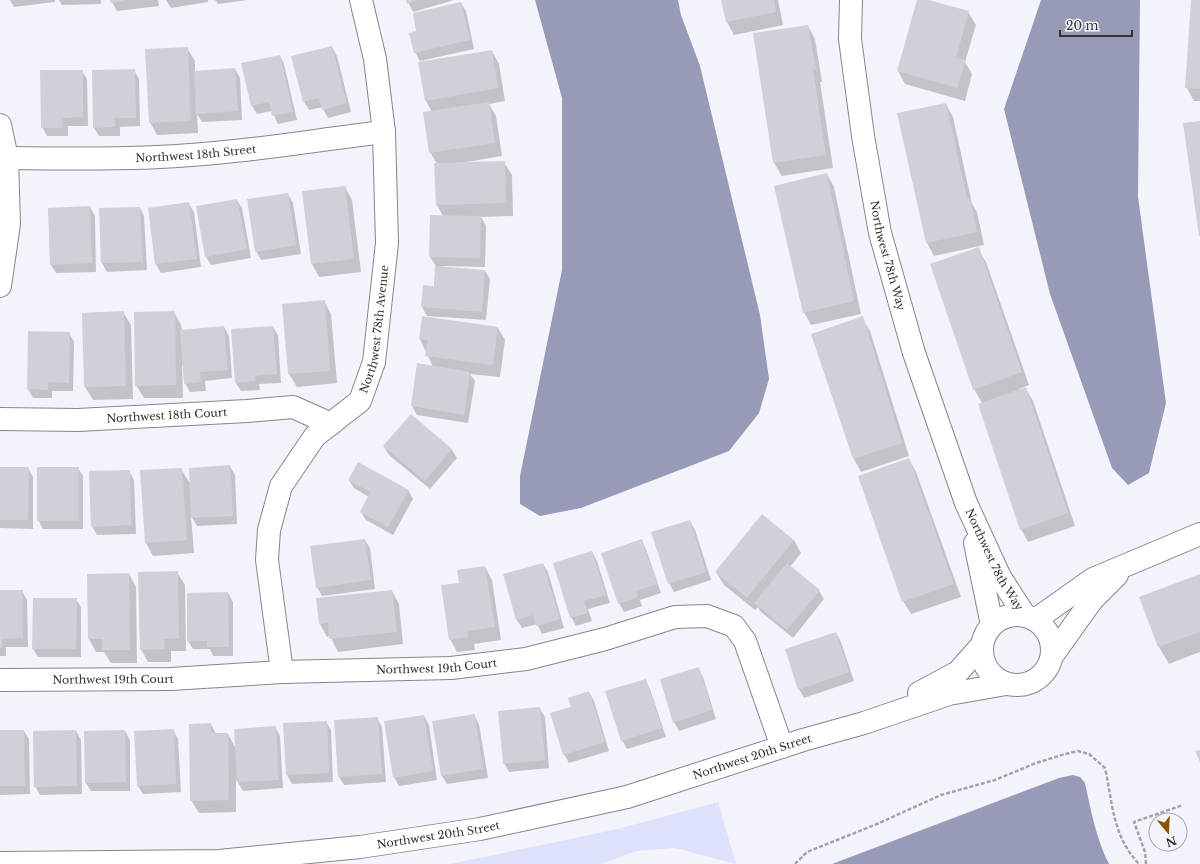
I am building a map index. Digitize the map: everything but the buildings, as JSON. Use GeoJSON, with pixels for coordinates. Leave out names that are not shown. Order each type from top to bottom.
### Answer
{"type":"FeatureCollection","features":[{"type":"Feature","properties":{"kind":"street","name":"Northwest 78th Avenue"},"geometry":{"type":"LineString","coordinates":[[282,672],[267,560],[269,530],[280,486],[315,436],[360,401],[374,362],[387,243],[384,132],[375,59],[361,0]]}},
{"type":"Feature","properties":{"kind":"street","name":"Northwest 78th Way"},"geometry":{"type":"LineString","coordinates":[[851,0],[850,39],[863,136],[880,233],[914,353],[966,503],[1000,576],[1030,618]]}},
{"type":"Feature","properties":{"kind":"street"},"geometry":{"type":"LineString","coordinates":[[0,125],[7,158],[9,224],[0,286]]}},
{"type":"Feature","properties":{"kind":"street","name":"Northwest 18th Street"},"geometry":{"type":"LineString","coordinates":[[7,158],[120,159],[225,152],[324,138],[384,132]]}},
{"type":"Feature","properties":{"kind":"street","name":"Northwest 18th Court"},"geometry":{"type":"LineString","coordinates":[[0,419],[78,420],[247,411],[293,407],[331,424]]}},
{"type":"Feature","properties":{"kind":"street","name":"Northwest 78th Way"},"geometry":{"type":"LineString","coordinates":[[966,503],[992,624]]}},
{"type":"Feature","properties":{"kind":"street"},"geometry":{"type":"LineString","coordinates":[[1030,618],[1093,579],[1200,534]]}},
{"type":"Feature","properties":{"kind":"street"},"geometry":{"type":"LineString","coordinates":[[1052,656],[1052,647],[1049,636],[1043,627],[1030,618],[1013,615],[1002,618],[992,624],[985,635],[981,646],[982,658],[987,670],[995,679],[1006,684],[1018,686],[1031,683],[1040,677],[1047,668],[1052,656],[1092,600],[1127,566]]}},
{"type":"Feature","properties":{"kind":"street","name":"Northwest 19th Court"},"geometry":{"type":"LineString","coordinates":[[0,680],[171,679],[282,672],[451,668],[526,659],[605,639],[675,617],[707,616],[734,626],[745,641],[782,747]]}},
{"type":"Feature","properties":{"kind":"street","name":"Northwest 20th Street"},"geometry":{"type":"LineString","coordinates":[[864,723],[958,672],[981,646]]}},
{"type":"Feature","properties":{"kind":"street","name":"Northwest 20th Street"},"geometry":{"type":"LineString","coordinates":[[0,863],[219,861],[375,845],[480,829],[627,797],[782,747],[864,723],[948,694],[1006,684]]}},
{"type":"Feature","properties":{"kind":"path"},"geometry":{"type":"LineString","coordinates":[[795,864],[807,852],[877,824],[941,795],[995,780],[1036,763],[1078,751],[1089,754],[1105,768],[1113,817],[1119,834],[1126,848],[1139,864]]}},
{"type":"Feature","properties":{"kind":"path"},"geometry":{"type":"LineString","coordinates":[[1146,864],[1145,852],[1134,822],[1183,806]]}},
{"type":"Feature","properties":{"kind":"shaded area"},"geometry":{"type":"Polygon","coordinates":[[[535,0],[678,0],[681,15],[700,66],[760,315],[769,379],[759,413],[729,451],[581,508],[540,516],[520,504],[520,476],[562,270],[562,98],[535,0]]]}},
{"type":"Feature","properties":{"kind":"shaded area"},"geometry":{"type":"Polygon","coordinates":[[[1041,0],[1140,0],[1138,197],[1166,403],[1149,473],[1128,485],[1112,468],[1050,294],[1004,109],[1041,0]]]}},
{"type":"Feature","properties":{"kind":"shaded area"},"geometry":{"type":"Polygon","coordinates":[[[1073,775],[1080,777],[1085,783],[1097,835],[1109,864],[832,864],[1059,778],[1073,775]]]}},
{"type":"Feature","properties":{"kind":"shaded area"},"geometry":{"type":"Polygon","coordinates":[[[718,802],[736,864],[675,848],[637,851],[601,864],[450,864],[618,829],[718,802]]]}}]}
